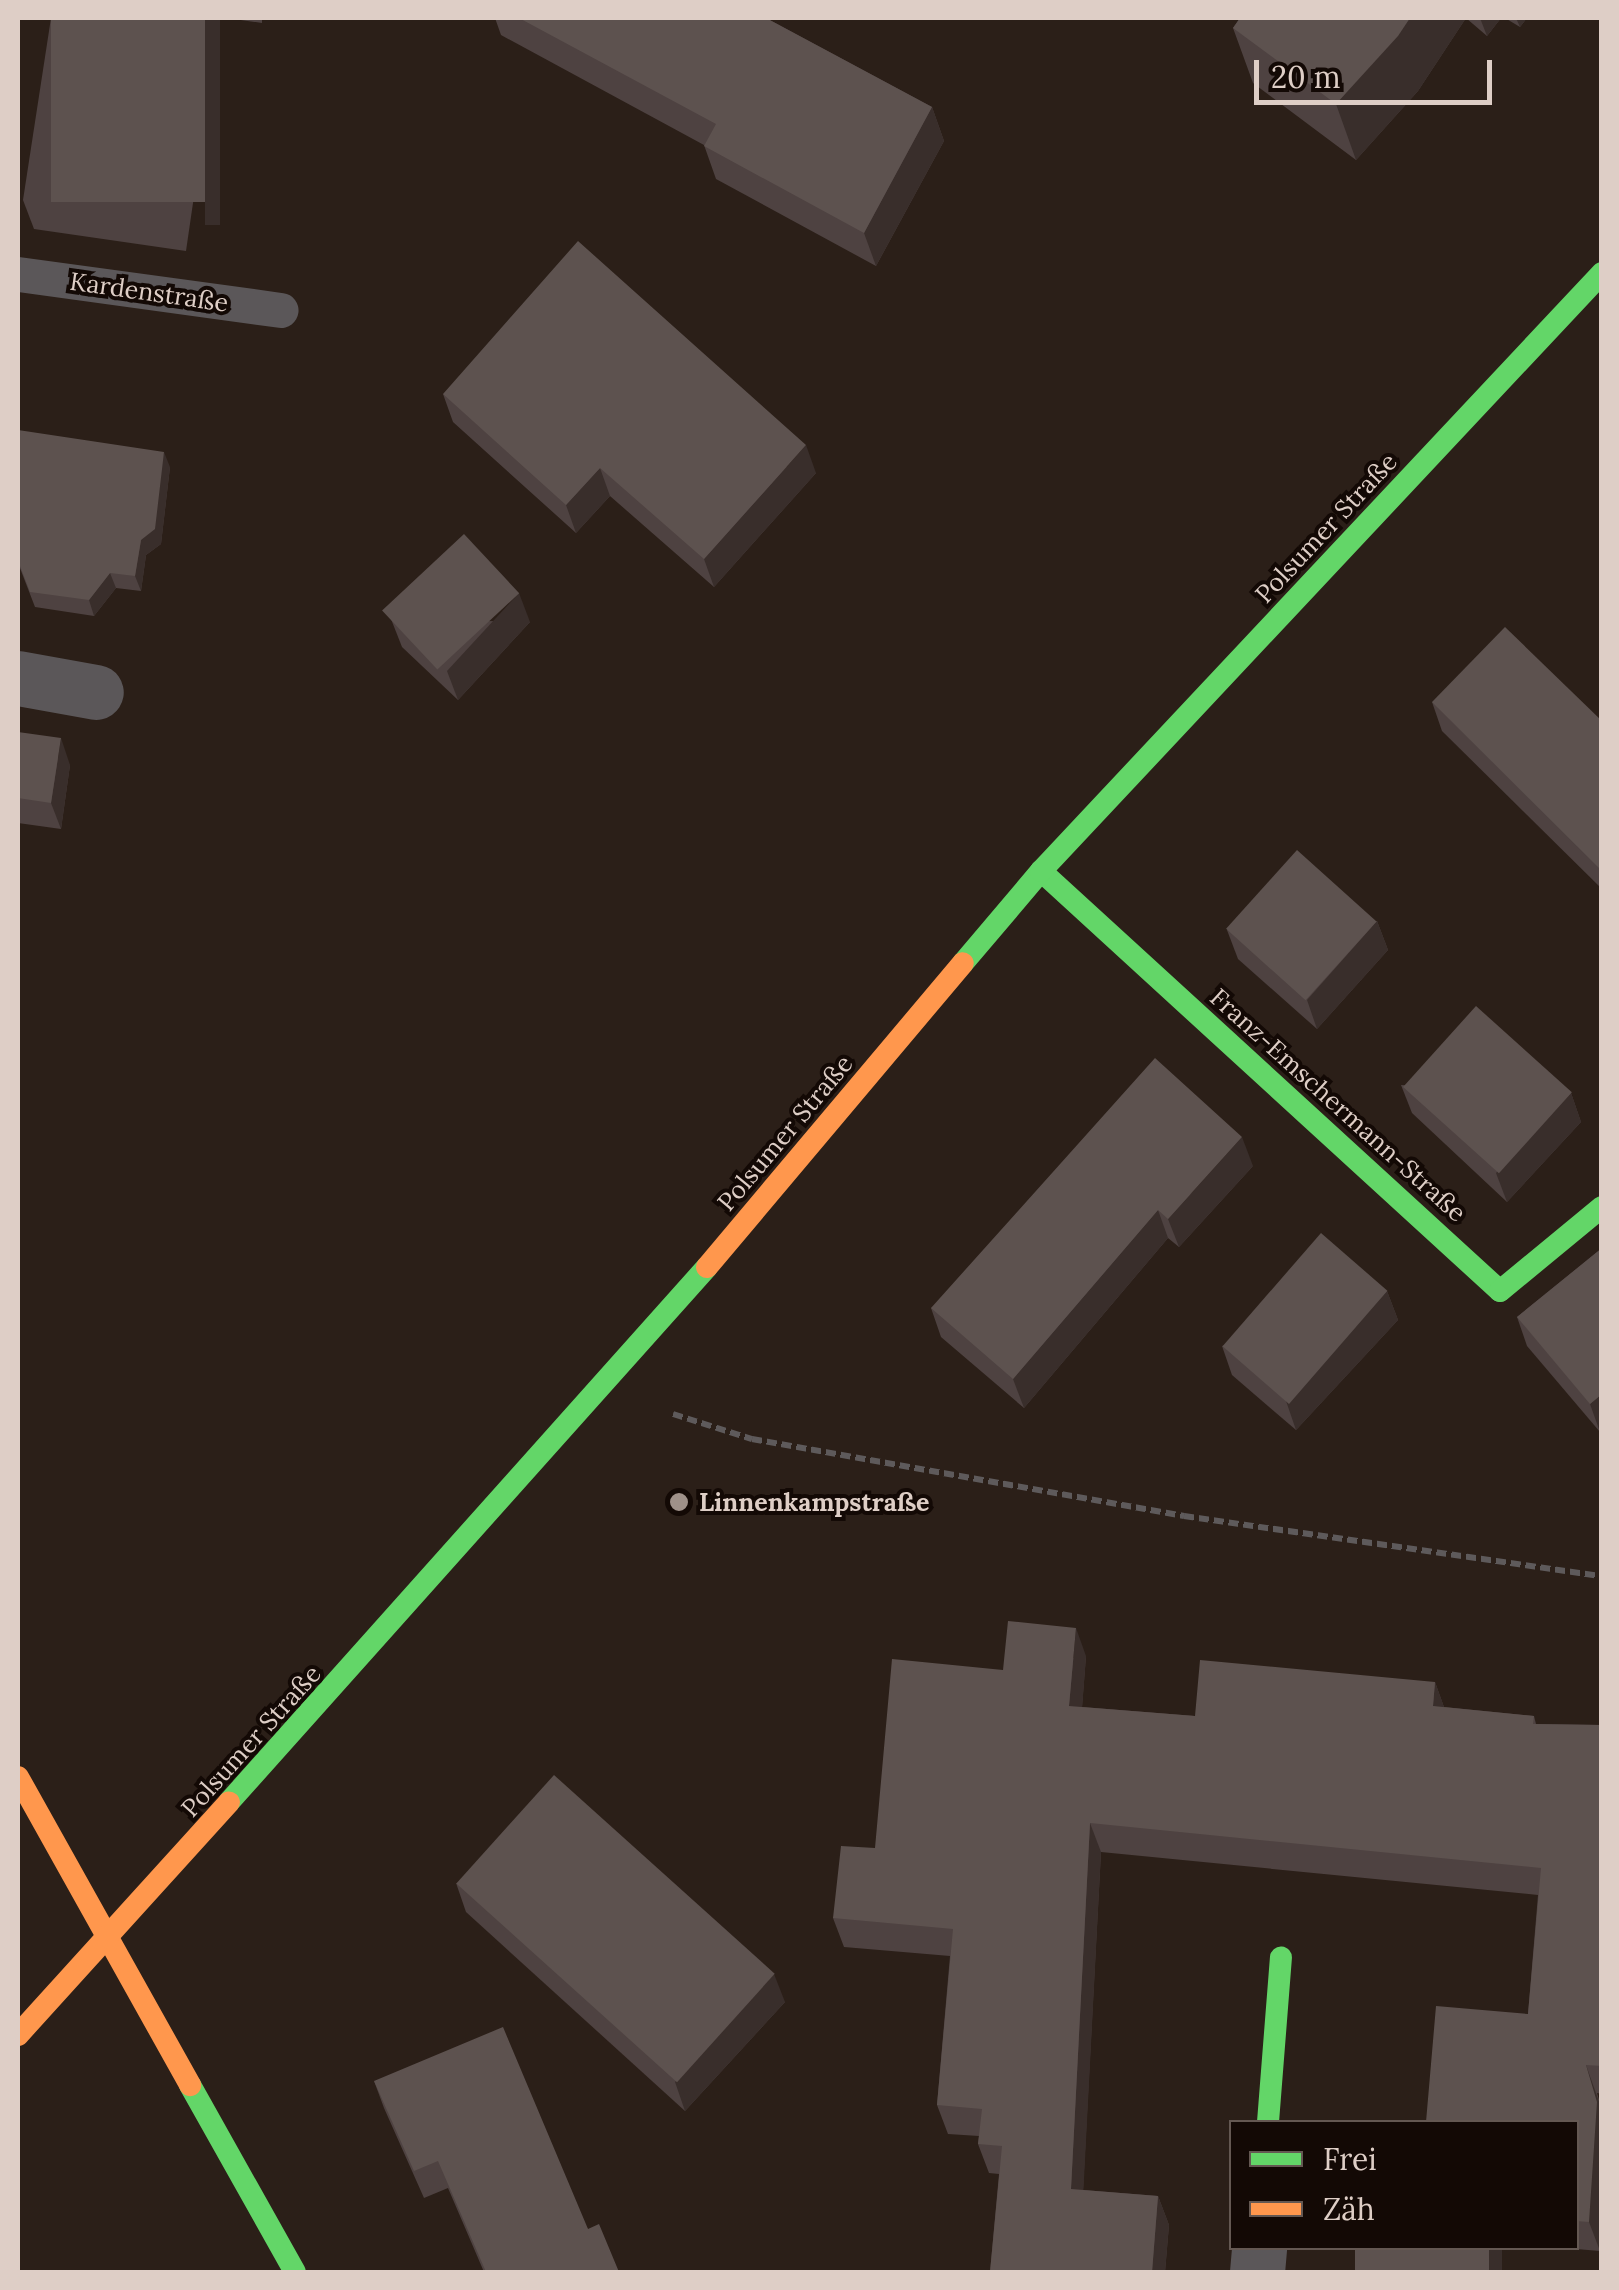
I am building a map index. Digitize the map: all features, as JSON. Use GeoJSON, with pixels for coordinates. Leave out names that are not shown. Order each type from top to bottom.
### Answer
{"type":"FeatureCollection","features":[{"type":"Feature","properties":{"kind":"main road","name":"Polsumer Straße"},"geometry":{"type":"LineString","coordinates":[[18,2035],[110,1939],[602,1391],[1041,872],[1602,273]]}},
{"type":"Feature","properties":{"kind":"main road","name":"Franz-Emschermann-Straße"},"geometry":{"type":"LineString","coordinates":[[1041,872],[1500,1291],[1602,1207]]}},
{"type":"Feature","properties":{"kind":"main road"},"geometry":{"type":"LineString","coordinates":[[18,1777],[295,2272]]}},
{"type":"Feature","properties":{"kind":"main road"},"geometry":{"type":"LineString","coordinates":[[1268,2120],[1281,1958]]}},
{"type":"Feature","properties":{"kind":"street"},"geometry":{"type":"LineString","coordinates":[[18,678],[96,692]]}},
{"type":"Feature","properties":{"kind":"lane","name":"Kardenstraße"},"geometry":{"type":"LineString","coordinates":[[18,274],[280,310]]}},
{"type":"Feature","properties":{"kind":"path"},"geometry":{"type":"LineString","coordinates":[[602,1391],[752,1439],[1184,1516],[1602,1576]]}},
{"type":"Feature","properties":{"kind":"building"},"geometry":{"type":"Polygon","coordinates":[[[51,18],[205,18],[205,202],[51,202],[51,18]]]}},
{"type":"Feature","properties":{"kind":"building"},"geometry":{"type":"Polygon","coordinates":[[[519,18],[766,18],[932,107],[864,233],[704,146],[716,124],[519,18]]]}},
{"type":"Feature","properties":{"kind":"building"},"geometry":{"type":"Polygon","coordinates":[[[1240,18],[1410,18],[1336,104],[1233,28],[1240,18]]]}},
{"type":"Feature","properties":{"kind":"building"},"geometry":{"type":"Polygon","coordinates":[[[578,241],[806,445],[704,559],[600,468],[566,505],[443,394],[578,241]]]}},
{"type":"Feature","properties":{"kind":"building"},"geometry":{"type":"Polygon","coordinates":[[[18,430],[164,452],[155,529],[141,540],[135,576],[110,573],[89,600],[30,592],[18,561],[18,430]]]}},
{"type":"Feature","properties":{"kind":"building"},"geometry":{"type":"Polygon","coordinates":[[[464,534],[519,593],[437,670],[382,610],[464,534]]]}},
{"type":"Feature","properties":{"kind":"building"},"geometry":{"type":"Polygon","coordinates":[[[1505,627],[1602,721],[1602,871],[1432,702],[1505,627]]]}},
{"type":"Feature","properties":{"kind":"building"},"geometry":{"type":"Polygon","coordinates":[[[18,732],[61,738],[51,803],[18,798],[18,732]]]}},
{"type":"Feature","properties":{"kind":"building"},"geometry":{"type":"Polygon","coordinates":[[[1297,850],[1377,922],[1306,1000],[1226,929],[1297,850]]]}},
{"type":"Feature","properties":{"kind":"building"},"geometry":{"type":"Polygon","coordinates":[[[1476,1006],[1572,1092],[1499,1173],[1403,1087],[1476,1006]]]}},
{"type":"Feature","properties":{"kind":"building"},"geometry":{"type":"Polygon","coordinates":[[[1155,1058],[1242,1137],[1168,1219],[1158,1210],[1013,1379],[931,1308],[1155,1058]]]}},
{"type":"Feature","properties":{"kind":"building"},"geometry":{"type":"Polygon","coordinates":[[[1321,1233],[1387,1291],[1289,1404],[1223,1346],[1321,1233]]]}},
{"type":"Feature","properties":{"kind":"building"},"geometry":{"type":"Polygon","coordinates":[[[1602,1248],[1602,1394],[1590,1404],[1517,1317],[1602,1248]]]}},
{"type":"Feature","properties":{"kind":"building"},"geometry":{"type":"Polygon","coordinates":[[[1008,1621],[1076,1628],[1069,1706],[1195,1716],[1200,1660],[1435,1682],[1433,1706],[1534,1716],[1533,1724],[1602,1725],[1602,2066],[1586,2065],[1597,2102],[1589,2222],[1579,2221],[1579,2120],[1426,2120],[1436,2006],[1528,2014],[1541,1868],[1090,1823],[1071,2189],[1158,2196],[1152,2272],[990,2272],[1002,2146],[978,2144],[982,2109],[937,2105],[953,1929],[833,1918],[841,1846],[875,1848],[892,1659],[1003,1670],[1008,1621]]]}},
{"type":"Feature","properties":{"kind":"building"},"geometry":{"type":"Polygon","coordinates":[[[554,1775],[775,1974],[677,2082],[456,1883],[554,1775]]]}},
{"type":"Feature","properties":{"kind":"building"},"geometry":{"type":"Polygon","coordinates":[[[503,2027],[588,2229],[599,2224],[619,2272],[486,2272],[438,2161],[414,2171],[374,2081],[503,2027]]]}},
{"type":"Feature","properties":{"kind":"building"},"geometry":{"type":"Polygon","coordinates":[[[1355,2250],[1489,2250],[1489,2272],[1355,2272],[1355,2250]]]}},
{"type":"Feature","properties":{"kind":"traffic: fast"},"geometry":{"type":"LineString","coordinates":[[963,963],[1041,871],[1602,273]]}},
{"type":"Feature","properties":{"kind":"traffic: fast"},"geometry":{"type":"LineString","coordinates":[[1041,871],[1500,1291],[1602,1207]]}},
{"type":"Feature","properties":{"kind":"traffic: fast"},"geometry":{"type":"LineString","coordinates":[[229,1802],[707,1267]]}},
{"type":"Feature","properties":{"kind":"traffic: fast"},"geometry":{"type":"LineString","coordinates":[[1268,2120],[1281,1958]]}},
{"type":"Feature","properties":{"kind":"traffic: fast"},"geometry":{"type":"LineString","coordinates":[[190,2085],[295,2272]]}},
{"type":"Feature","properties":{"kind":"traffic: slow"},"geometry":{"type":"LineString","coordinates":[[707,1267],[963,963]]}},
{"type":"Feature","properties":{"kind":"traffic: slow"},"geometry":{"type":"LineString","coordinates":[[18,1777],[190,2085]]}},
{"type":"Feature","properties":{"kind":"traffic: slow"},"geometry":{"type":"LineString","coordinates":[[18,2035],[229,1802]]}},
{"type":"Feature","properties":{"kind":"place","name":"Linnenkampstraße"},"geometry":{"type":"Point","coordinates":[679,1502]}}]}
